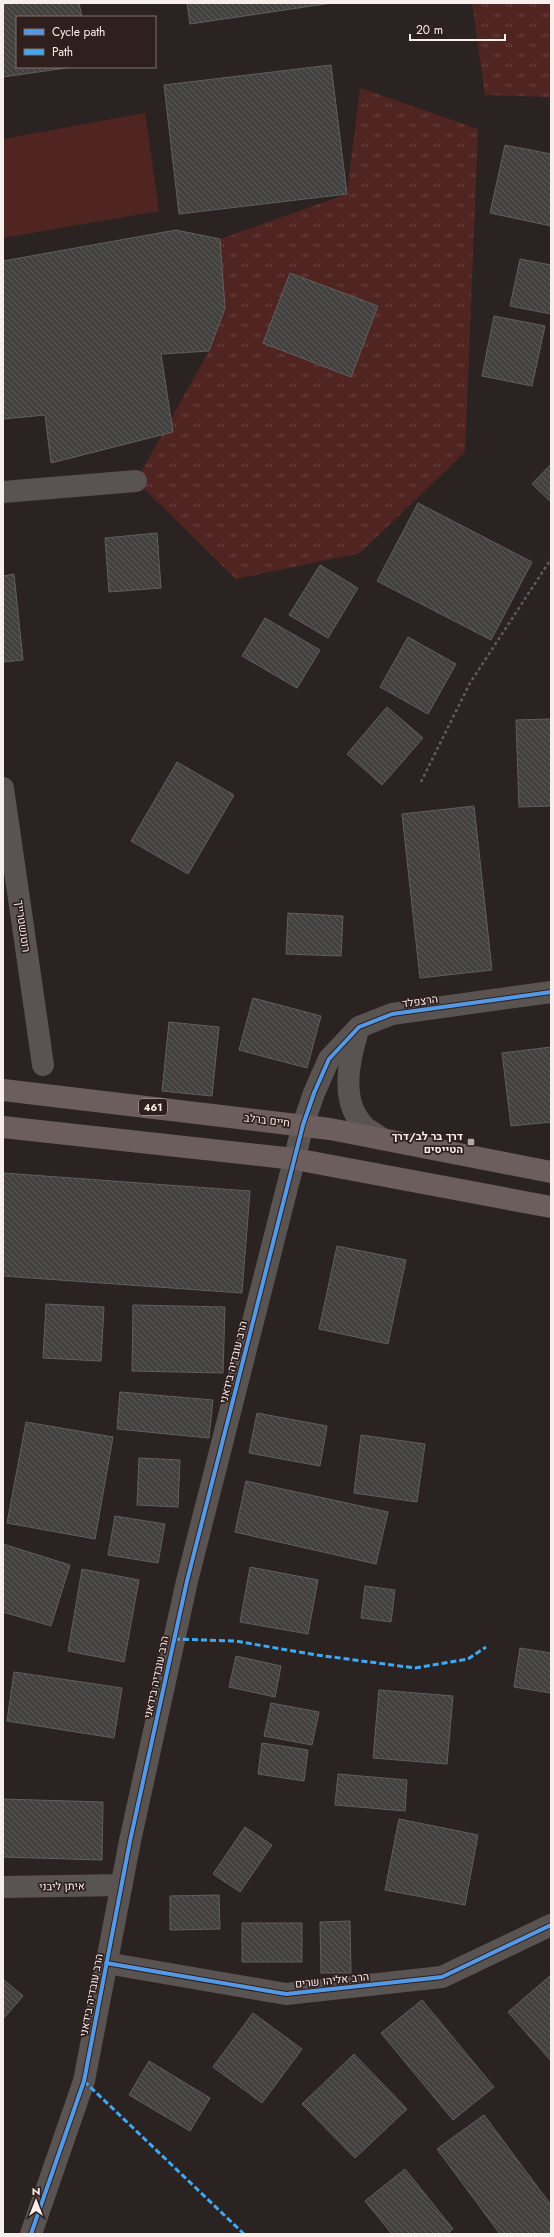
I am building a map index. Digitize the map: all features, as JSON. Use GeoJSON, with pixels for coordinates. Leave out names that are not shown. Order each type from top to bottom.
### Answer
{"type":"FeatureCollection","features":[{"type":"Feature","properties":{"kind":"main road","name":"חיים ברלב"},"geometry":{"type":"LineString","coordinates":[[3,1090],[303,1125],[381,1138],[551,1172]]}},
{"type":"Feature","properties":{"kind":"main road"},"geometry":{"type":"LineString","coordinates":[[3,1127],[295,1159],[551,1207]]}},
{"type":"Feature","properties":{"kind":"street"},"geometry":{"type":"LineString","coordinates":[[3,492],[136,481]]}},
{"type":"Feature","properties":{"kind":"street","name":"רוטנשטרייך"},"geometry":{"type":"LineString","coordinates":[[3,788],[43,1065]]}},
{"type":"Feature","properties":{"kind":"street","name":"הרצפלד"},"geometry":{"type":"LineString","coordinates":[[303,1125],[328,1059],[359,1027],[392,1014],[551,992]]}},
{"type":"Feature","properties":{"kind":"street"},"geometry":{"type":"LineString","coordinates":[[359,1027],[350,1058],[348,1086],[351,1102],[357,1117],[365,1127],[381,1138]]}},
{"type":"Feature","properties":{"kind":"street","name":"הרב עובדיה בידאני"},"geometry":{"type":"LineString","coordinates":[[32,2234],[84,2081],[122,1885],[187,1582],[303,1125]]}},
{"type":"Feature","properties":{"kind":"street","name":"איתן ליבני"},"geometry":{"type":"LineString","coordinates":[[3,1887],[122,1885]]}},
{"type":"Feature","properties":{"kind":"street","name":"הרב אליהו שרים"},"geometry":{"type":"LineString","coordinates":[[106,1963],[286,1994],[442,1977],[551,1925]]}},
{"type":"Feature","properties":{"kind":"path"},"geometry":{"type":"LineString","coordinates":[[421,782],[470,682],[551,559]]}},
{"type":"Feature","properties":{"kind":"green space"},"geometry":{"type":"Polygon","coordinates":[[[472,3],[551,3],[551,97],[485,95],[472,3]]]}},
{"type":"Feature","properties":{"kind":"green space"},"geometry":{"type":"Polygon","coordinates":[[[360,88],[478,129],[465,452],[360,553],[236,579],[136,481],[209,351],[220,239],[347,194],[360,88]]]}},
{"type":"Feature","properties":{"kind":"green space"},"geometry":{"type":"Polygon","coordinates":[[[145,113],[159,211],[3,238],[3,139],[145,113]]]}},
{"type":"Feature","properties":{"kind":"building"},"geometry":{"type":"Polygon","coordinates":[[[3,3],[79,3],[82,16],[16,16],[16,68],[66,68],[3,77],[3,3]]]}},
{"type":"Feature","properties":{"kind":"building"},"geometry":{"type":"Polygon","coordinates":[[[187,3],[332,3],[190,24],[187,3]]]}},
{"type":"Feature","properties":{"kind":"building"},"geometry":{"type":"Polygon","coordinates":[[[331,65],[347,194],[179,214],[164,85],[331,65]]]}},
{"type":"Feature","properties":{"kind":"building"},"geometry":{"type":"Polygon","coordinates":[[[505,145],[551,154],[551,226],[490,213],[505,145]]]}},
{"type":"Feature","properties":{"kind":"building"},"geometry":{"type":"Polygon","coordinates":[[[176,230],[220,239],[225,308],[209,351],[161,354],[173,432],[51,463],[45,415],[3,419],[3,261],[176,230]]]}},
{"type":"Feature","properties":{"kind":"building"},"geometry":{"type":"Polygon","coordinates":[[[520,259],[551,265],[551,314],[510,306],[520,259]]]}},
{"type":"Feature","properties":{"kind":"building"},"geometry":{"type":"Polygon","coordinates":[[[290,273],[378,306],[351,377],[263,343],[290,273]]]}},
{"type":"Feature","properties":{"kind":"building"},"geometry":{"type":"Polygon","coordinates":[[[494,316],[545,326],[532,386],[482,376],[494,316]]]}},
{"type":"Feature","properties":{"kind":"building"},"geometry":{"type":"Polygon","coordinates":[[[551,464],[551,502],[532,484],[551,464]]]}},
{"type":"Feature","properties":{"kind":"building"},"geometry":{"type":"Polygon","coordinates":[[[418,503],[532,562],[491,640],[377,581],[418,503]]]}},
{"type":"Feature","properties":{"kind":"building"},"geometry":{"type":"Polygon","coordinates":[[[157,533],[161,588],[109,592],[105,538],[157,533]]]}},
{"type":"Feature","properties":{"kind":"building"},"geometry":{"type":"Polygon","coordinates":[[[320,565],[358,588],[328,638],[289,615],[320,565]]]}},
{"type":"Feature","properties":{"kind":"building"},"geometry":{"type":"Polygon","coordinates":[[[14,574],[23,660],[3,662],[3,576],[14,574]]]}},
{"type":"Feature","properties":{"kind":"building"},"geometry":{"type":"Polygon","coordinates":[[[265,618],[320,650],[297,688],[242,656],[265,618]]]}},
{"type":"Feature","properties":{"kind":"building"},"geometry":{"type":"Polygon","coordinates":[[[408,637],[456,664],[428,714],[380,687],[408,637]]]}},
{"type":"Feature","properties":{"kind":"building"},"geometry":{"type":"Polygon","coordinates":[[[387,707],[423,738],[382,785],[347,754],[387,707]]]}},
{"type":"Feature","properties":{"kind":"building"},"geometry":{"type":"Polygon","coordinates":[[[551,719],[551,806],[519,807],[516,720],[551,719]]]}},
{"type":"Feature","properties":{"kind":"building"},"geometry":{"type":"Polygon","coordinates":[[[177,762],[234,795],[188,874],[131,841],[177,762]]]}},
{"type":"Feature","properties":{"kind":"building"},"geometry":{"type":"Polygon","coordinates":[[[474,806],[492,970],[420,978],[402,814],[474,806]]]}},
{"type":"Feature","properties":{"kind":"building"},"geometry":{"type":"Polygon","coordinates":[[[288,913],[343,916],[341,956],[286,954],[288,913]]]}},
{"type":"Feature","properties":{"kind":"building"},"geometry":{"type":"Polygon","coordinates":[[[253,998],[321,1016],[307,1068],[239,1050],[253,998]]]}},
{"type":"Feature","properties":{"kind":"building"},"geometry":{"type":"Polygon","coordinates":[[[169,1022],[219,1027],[212,1096],[162,1091],[169,1022]]]}},
{"type":"Feature","properties":{"kind":"building"},"geometry":{"type":"Polygon","coordinates":[[[551,1047],[551,1122],[511,1126],[502,1053],[551,1047]]]}},
{"type":"Feature","properties":{"kind":"building"},"geometry":{"type":"Polygon","coordinates":[[[3,1173],[250,1191],[242,1293],[3,1276],[3,1173]]]}},
{"type":"Feature","properties":{"kind":"building"},"geometry":{"type":"Polygon","coordinates":[[[337,1246],[406,1260],[388,1344],[319,1329],[337,1246]]]}},
{"type":"Feature","properties":{"kind":"building"},"geometry":{"type":"Polygon","coordinates":[[[46,1304],[104,1307],[101,1361],[43,1358],[46,1304]]]}},
{"type":"Feature","properties":{"kind":"building"},"geometry":{"type":"Polygon","coordinates":[[[133,1305],[225,1307],[223,1373],[132,1371],[133,1305]]]}},
{"type":"Feature","properties":{"kind":"building"},"geometry":{"type":"Polygon","coordinates":[[[120,1392],[213,1400],[209,1438],[117,1429],[120,1392]]]}},
{"type":"Feature","properties":{"kind":"building"},"geometry":{"type":"Polygon","coordinates":[[[257,1413],[327,1426],[320,1466],[249,1453],[257,1413]]]}},
{"type":"Feature","properties":{"kind":"building"},"geometry":{"type":"Polygon","coordinates":[[[26,1422],[113,1437],[95,1539],[7,1523],[26,1422]]]}},
{"type":"Feature","properties":{"kind":"building"},"geometry":{"type":"Polygon","coordinates":[[[361,1435],[425,1444],[417,1502],[354,1493],[361,1435]]]}},
{"type":"Feature","properties":{"kind":"building"},"geometry":{"type":"Polygon","coordinates":[[[139,1458],[180,1460],[178,1507],[137,1505],[139,1458]]]}},
{"type":"Feature","properties":{"kind":"building"},"geometry":{"type":"Polygon","coordinates":[[[246,1481],[388,1512],[376,1564],[235,1532],[246,1481]]]}},
{"type":"Feature","properties":{"kind":"building"},"geometry":{"type":"Polygon","coordinates":[[[115,1516],[165,1524],[158,1563],[108,1555],[115,1516]]]}},
{"type":"Feature","properties":{"kind":"building"},"geometry":{"type":"Polygon","coordinates":[[[3,1544],[70,1565],[51,1626],[3,1612],[3,1544]]]}},
{"type":"Feature","properties":{"kind":"building"},"geometry":{"type":"Polygon","coordinates":[[[250,1567],[318,1580],[308,1634],[240,1622],[250,1567]]]}},
{"type":"Feature","properties":{"kind":"building"},"geometry":{"type":"Polygon","coordinates":[[[82,1569],[139,1580],[124,1662],[68,1651],[82,1569]]]}},
{"type":"Feature","properties":{"kind":"building"},"geometry":{"type":"Polygon","coordinates":[[[365,1586],[395,1590],[391,1622],[361,1618],[365,1586]]]}},
{"type":"Feature","properties":{"kind":"building"},"geometry":{"type":"Polygon","coordinates":[[[520,1648],[551,1653],[551,1693],[514,1687],[520,1648]]]}},
{"type":"Feature","properties":{"kind":"building"},"geometry":{"type":"Polygon","coordinates":[[[236,1656],[281,1666],[275,1697],[229,1687],[236,1656]]]}},
{"type":"Feature","properties":{"kind":"building"},"geometry":{"type":"Polygon","coordinates":[[[14,1672],[122,1688],[114,1738],[7,1721],[14,1672]]]}},
{"type":"Feature","properties":{"kind":"building"},"geometry":{"type":"Polygon","coordinates":[[[379,1690],[453,1696],[447,1764],[373,1758],[379,1690]]]}},
{"type":"Feature","properties":{"kind":"building"},"geometry":{"type":"Polygon","coordinates":[[[271,1703],[319,1712],[312,1745],[264,1736],[271,1703]]]}},
{"type":"Feature","properties":{"kind":"building"},"geometry":{"type":"Polygon","coordinates":[[[262,1743],[308,1750],[304,1781],[258,1774],[262,1743]]]}},
{"type":"Feature","properties":{"kind":"building"},"geometry":{"type":"Polygon","coordinates":[[[338,1774],[407,1780],[405,1811],[335,1805],[338,1774]]]}},
{"type":"Feature","properties":{"kind":"building"},"geometry":{"type":"Polygon","coordinates":[[[3,1799],[103,1802],[102,1860],[3,1857],[3,1799]]]}},
{"type":"Feature","properties":{"kind":"building"},"geometry":{"type":"Polygon","coordinates":[[[399,1819],[478,1835],[465,1905],[385,1890],[399,1819]]]}},
{"type":"Feature","properties":{"kind":"building"},"geometry":{"type":"Polygon","coordinates":[[[245,1827],[272,1845],[240,1892],[213,1874],[245,1827]]]}},
{"type":"Feature","properties":{"kind":"building"},"geometry":{"type":"Polygon","coordinates":[[[219,1895],[220,1929],[170,1930],[170,1896],[219,1895]]]}},
{"type":"Feature","properties":{"kind":"building"},"geometry":{"type":"Polygon","coordinates":[[[350,1921],[351,1973],[321,1973],[320,1922],[350,1921]]]}},
{"type":"Feature","properties":{"kind":"building"},"geometry":{"type":"Polygon","coordinates":[[[242,1923],[302,1923],[302,1962],[242,1962],[242,1923]]]}},
{"type":"Feature","properties":{"kind":"building"},"geometry":{"type":"Polygon","coordinates":[[[551,1975],[551,2061],[508,2012],[551,1975]]]}},
{"type":"Feature","properties":{"kind":"building"},"geometry":{"type":"Polygon","coordinates":[[[3,1979],[23,1996],[3,2019],[3,1979]]]}},
{"type":"Feature","properties":{"kind":"building"},"geometry":{"type":"Polygon","coordinates":[[[422,2000],[494,2087],[453,2120],[381,2033],[422,2000]]]}},
{"type":"Feature","properties":{"kind":"building"},"geometry":{"type":"Polygon","coordinates":[[[253,2013],[302,2049],[262,2103],[213,2067],[253,2013]]]}},
{"type":"Feature","properties":{"kind":"building"},"geometry":{"type":"Polygon","coordinates":[[[354,2054],[407,2109],[355,2158],[302,2104],[354,2054]]]}},
{"type":"Feature","properties":{"kind":"building"},"geometry":{"type":"Polygon","coordinates":[[[149,2061],[210,2098],[190,2131],[129,2095],[149,2061]]]}},
{"type":"Feature","properties":{"kind":"building"},"geometry":{"type":"Polygon","coordinates":[[[484,2115],[551,2205],[551,2231],[547,2234],[500,2234],[437,2149],[484,2115]]]}},
{"type":"Feature","properties":{"kind":"building"},"geometry":{"type":"Polygon","coordinates":[[[405,2169],[453,2229],[447,2234],[392,2234],[365,2201],[405,2169]]]}},
{"type":"Feature","properties":{"kind":"marked path"},"geometry":{"type":"LineString","coordinates":[[174,1639],[235,1641],[317,1655],[415,1668],[468,1659],[486,1647]]}},
{"type":"Feature","properties":{"kind":"marked path"},"geometry":{"type":"LineString","coordinates":[[84,2081],[244,2234]]}},
{"type":"Feature","properties":{"kind":"cycle path"},"geometry":{"type":"LineString","coordinates":[[31,2234],[84,2081],[130,1841],[187,1581],[303,1125],[314,1093],[329,1059],[359,1027],[392,1014],[551,992]]}},
{"type":"Feature","properties":{"kind":"cycle path"},"geometry":{"type":"LineString","coordinates":[[106,1963],[286,1994],[442,1977],[551,1925]]}},
{"type":"Feature","properties":{"kind":"place","name":"דרך בר לב/דרך הטייסים"},"geometry":{"type":"Point","coordinates":[471,1142]}}]}
